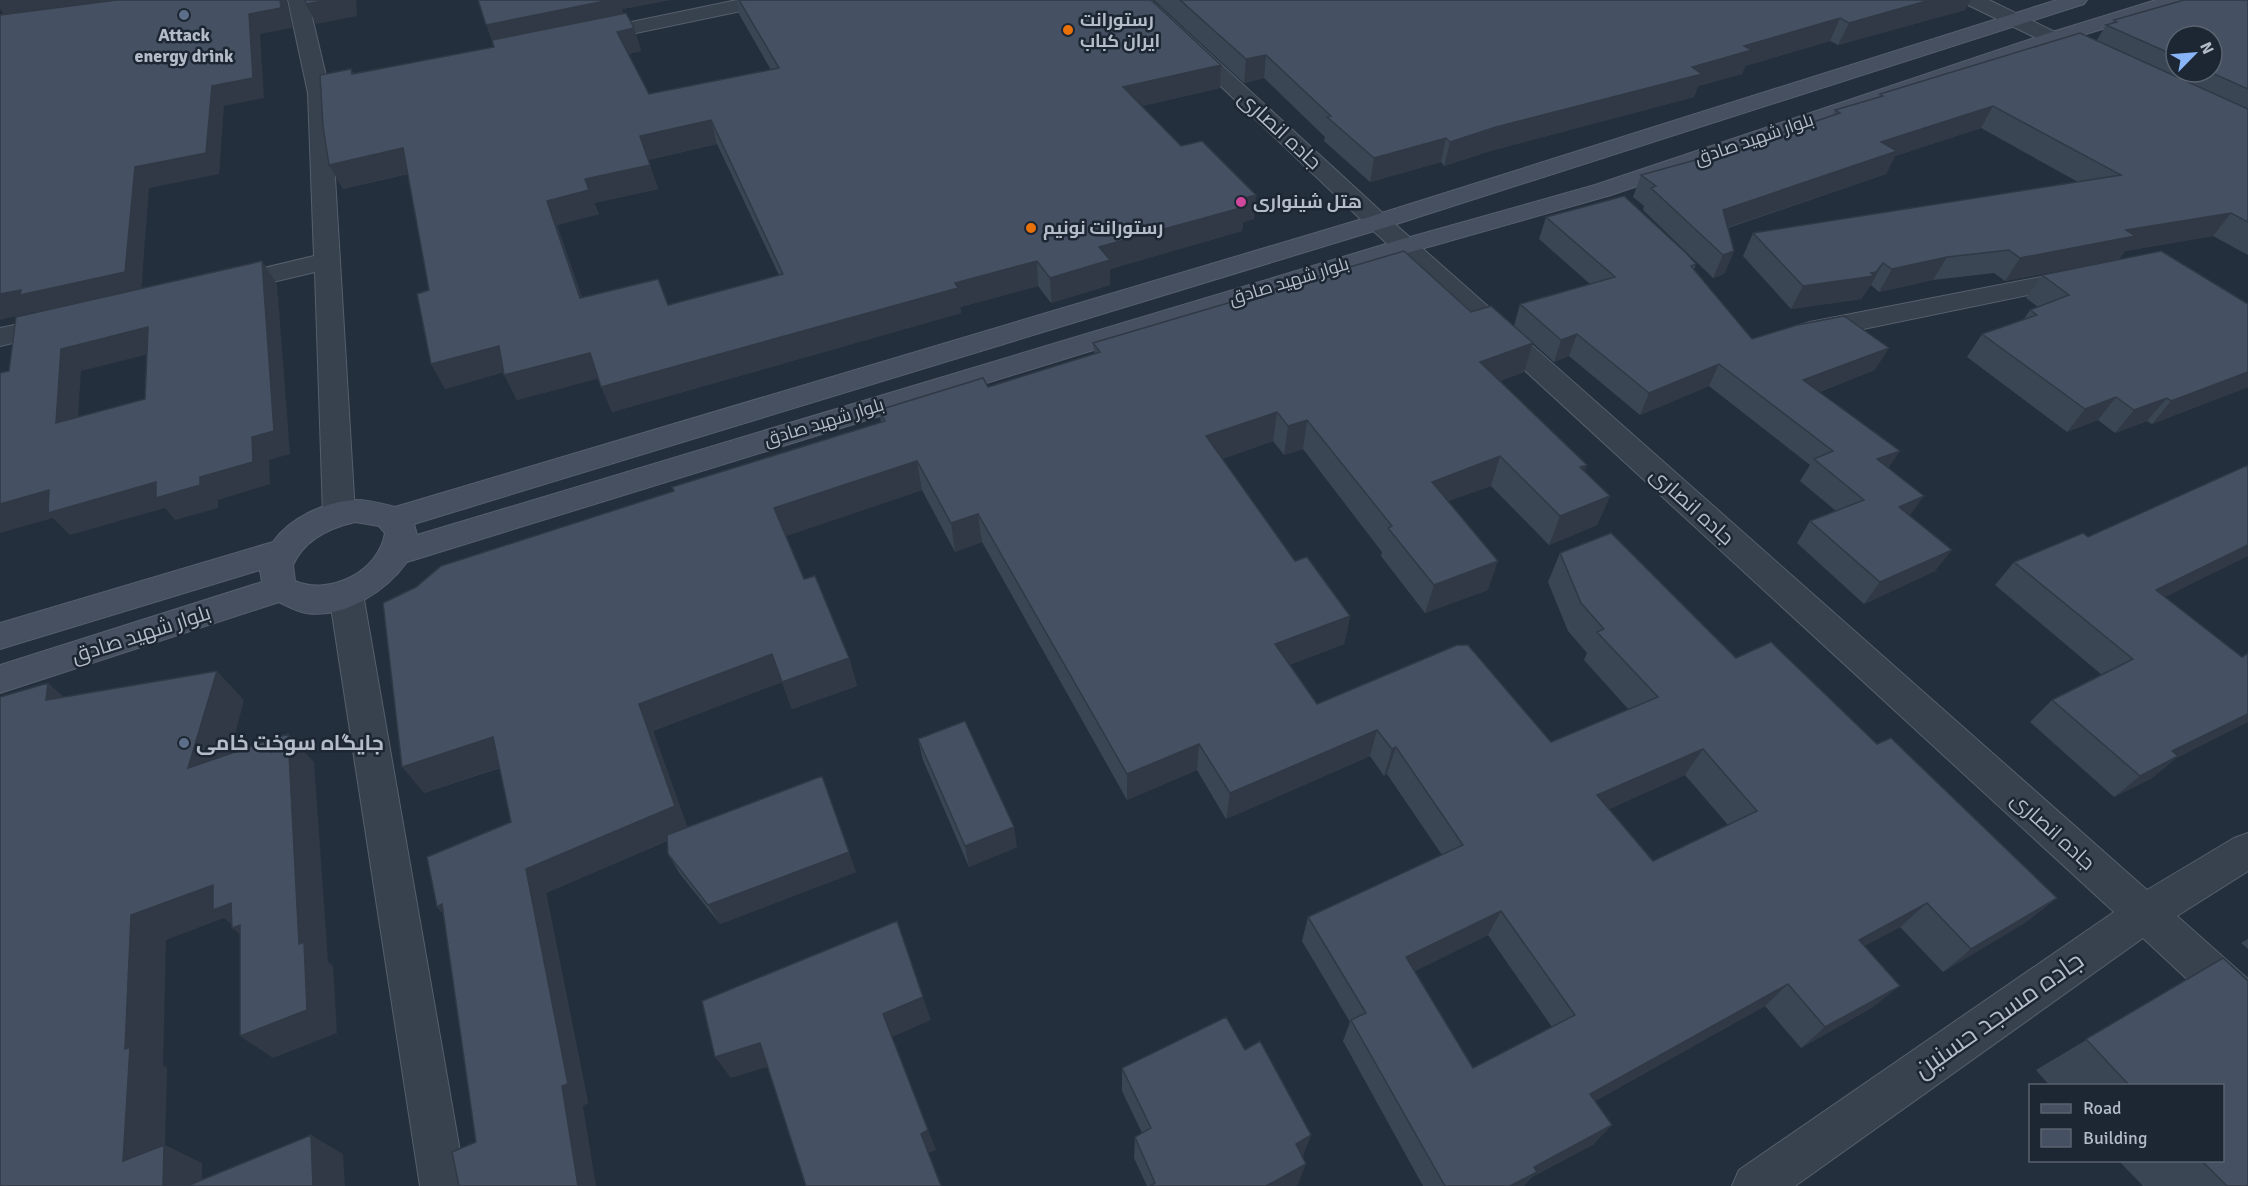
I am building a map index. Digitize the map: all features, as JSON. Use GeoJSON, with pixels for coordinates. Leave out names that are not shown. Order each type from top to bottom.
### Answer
{"type":"FeatureCollection","features":[{"type":"Feature","properties":{"kind":"main road","name":"بلوار شهید صادق"},"geometry":{"type":"LineString","coordinates":[[394,519],[1378,222],[2077,0]]}},
{"type":"Feature","properties":{"kind":"main road","name":"بلوار شهید صادق"},"geometry":{"type":"LineString","coordinates":[[400,552],[1405,246],[1612,198],[2053,38],[2176,0]]}},
{"type":"Feature","properties":{"kind":"main road"},"geometry":{"type":"LineString","coordinates":[[370,511],[394,519],[400,528],[402,539],[400,552],[388,568],[369,583],[346,594],[308,599],[293,596],[281,589],[275,571],[282,551],[306,528],[339,514],[370,511]]}},
{"type":"Feature","properties":{"kind":"main road","name":"بلوار شهید صادق"},"geometry":{"type":"LineString","coordinates":[[0,636],[282,551]]}},
{"type":"Feature","properties":{"kind":"main road","name":"بلوار شهید صادق"},"geometry":{"type":"LineString","coordinates":[[0,679],[281,589]]}},
{"type":"Feature","properties":{"kind":"street"},"geometry":{"type":"LineString","coordinates":[[298,0],[331,90],[327,261],[339,514]]}},
{"type":"Feature","properties":{"kind":"street"},"geometry":{"type":"LineString","coordinates":[[566,41],[765,0]]}},
{"type":"Feature","properties":{"kind":"street","name":"جاده انصاری"},"geometry":{"type":"LineString","coordinates":[[1140,0],[1378,222],[2248,1007]]}},
{"type":"Feature","properties":{"kind":"street"},"geometry":{"type":"LineString","coordinates":[[1974,0],[2107,64]]}},
{"type":"Feature","properties":{"kind":"street"},"geometry":{"type":"LineString","coordinates":[[199,291],[327,261]]}},
{"type":"Feature","properties":{"kind":"street"},"geometry":{"type":"LineString","coordinates":[[1790,335],[2103,273]]}},
{"type":"Feature","properties":{"kind":"street"},"geometry":{"type":"LineString","coordinates":[[0,337],[82,318]]}},
{"type":"Feature","properties":{"kind":"street"},"geometry":{"type":"LineString","coordinates":[[346,594],[443,1186]]}},
{"type":"Feature","properties":{"kind":"street","name":"جاده مسجد حسنین"},"geometry":{"type":"LineString","coordinates":[[1755,1186],[2144,914],[2248,850]]}},
{"type":"Feature","properties":{"kind":"building"},"geometry":{"type":"Polygon","coordinates":[[[117,0],[280,0],[281,8],[249,14],[253,78],[212,86],[206,153],[135,167],[125,272],[20,295],[21,290],[0,294],[0,15],[117,0]]]}},
{"type":"Feature","properties":{"kind":"building"},"geometry":{"type":"Polygon","coordinates":[[[305,0],[328,0],[306,4],[305,0]]]}},
{"type":"Feature","properties":{"kind":"building"},"geometry":{"type":"Polygon","coordinates":[[[478,0],[610,0],[486,25],[478,0]]]}},
{"type":"Feature","properties":{"kind":"building"},"geometry":{"type":"Polygon","coordinates":[[[739,0],[1151,0],[1221,65],[1123,87],[1181,146],[1202,141],[1256,195],[1237,200],[1244,207],[1099,247],[1110,260],[1050,278],[1037,261],[955,283],[958,288],[601,387],[590,353],[504,375],[499,346],[431,364],[417,294],[429,290],[403,148],[329,165],[323,126],[320,75],[351,69],[352,74],[494,47],[492,40],[626,13],[634,28],[617,32],[649,94],[779,68],[739,0]],[[711,120],[640,136],[650,165],[585,179],[589,190],[547,201],[580,298],[658,279],[668,305],[783,274],[711,120]]]}},
{"type":"Feature","properties":{"kind":"building"},"geometry":{"type":"Polygon","coordinates":[[[1180,0],[1930,0],[1849,23],[1840,18],[1744,46],[1752,50],[1692,67],[1702,74],[1496,127],[1450,142],[1446,138],[1374,158],[1327,117],[1331,116],[1266,55],[1246,59],[1180,0]]]}},
{"type":"Feature","properties":{"kind":"building"},"geometry":{"type":"Polygon","coordinates":[[[2184,0],[2248,0],[2248,89],[2224,78],[2224,24],[2164,24],[2164,51],[2106,25],[2117,22],[2114,20],[2184,0]]]}},
{"type":"Feature","properties":{"kind":"building"},"geometry":{"type":"Polygon","coordinates":[[[2080,33],[2164,71],[2164,84],[2193,84],[2248,109],[2248,222],[2231,213],[2126,230],[2135,236],[2020,258],[2009,250],[1947,257],[1892,269],[1883,263],[1876,272],[1871,273],[1874,276],[1803,286],[1753,233],[2121,175],[1993,106],[1881,142],[1897,151],[1723,210],[1734,251],[1723,255],[1651,188],[1656,186],[1641,175],[1728,151],[1840,113],[1835,110],[1883,96],[1880,94],[2080,33]]]}},
{"type":"Feature","properties":{"kind":"building"},"geometry":{"type":"Polygon","coordinates":[[[1624,196],[1696,264],[1691,266],[1752,339],[1797,325],[1844,316],[1889,348],[1803,380],[1900,451],[1877,459],[1924,496],[1899,507],[1952,550],[1880,582],[1810,521],[1864,500],[1814,459],[1833,451],[1719,364],[1649,393],[1577,334],[1561,340],[1520,304],[1615,277],[1546,217],[1624,196]]]}},
{"type":"Feature","properties":{"kind":"building"},"geometry":{"type":"Polygon","coordinates":[[[1404,251],[1471,312],[1491,306],[1533,343],[1480,362],[1587,465],[1580,467],[1610,496],[1560,516],[1500,456],[1432,482],[1498,561],[1434,585],[1388,528],[1392,526],[1307,420],[1288,426],[1277,412],[1206,436],[1295,561],[1307,557],[1350,616],[1275,644],[1317,704],[1457,645],[1468,645],[1551,742],[1658,697],[1597,632],[1604,629],[1581,603],[1560,553],[1611,533],[1736,658],[1771,642],[1877,744],[1891,738],[2057,898],[1971,949],[1927,903],[1859,940],[1900,986],[1825,1027],[1788,984],[1590,1094],[1612,1125],[1534,1167],[1537,1172],[1510,1186],[1445,1186],[1351,1020],[1366,1013],[1308,917],[1463,845],[1396,747],[1392,749],[1377,730],[1230,793],[1199,744],[1127,774],[978,514],[951,523],[917,461],[774,508],[804,579],[815,576],[849,658],[782,682],[772,654],[639,704],[675,806],[526,869],[568,1084],[562,1086],[578,1186],[459,1186],[452,1152],[476,1142],[442,904],[437,907],[427,857],[511,822],[493,737],[402,767],[383,603],[416,587],[441,566],[674,491],[672,487],[885,421],[879,410],[983,378],[988,387],[1100,352],[1093,343],[1404,251]],[[1703,749],[1597,795],[1653,861],[1757,811],[1703,749]],[[1501,911],[1406,957],[1473,1068],[1575,1015],[1501,911]]]}},
{"type":"Feature","properties":{"kind":"building"},"geometry":{"type":"Polygon","coordinates":[[[2161,251],[2248,304],[2248,372],[2171,401],[2167,398],[2134,410],[2116,397],[2085,409],[1982,334],[2037,315],[2030,310],[2069,295],[2042,275],[2161,251]]]}},
{"type":"Feature","properties":{"kind":"building"},"geometry":{"type":"Polygon","coordinates":[[[262,261],[274,431],[252,437],[253,462],[200,477],[200,485],[156,498],[156,482],[48,513],[49,490],[0,504],[0,373],[9,371],[16,317],[262,261]],[[148,327],[61,349],[56,423],[145,399],[148,327]]]}},
{"type":"Feature","properties":{"kind":"building"},"geometry":{"type":"Polygon","coordinates":[[[2248,465],[2248,545],[2156,590],[2242,657],[2248,653],[2248,714],[2172,751],[2178,756],[2140,776],[2052,700],[2133,659],[2014,562],[2083,533],[2088,537],[2248,465]]]}},
{"type":"Feature","properties":{"kind":"building"},"geometry":{"type":"Polygon","coordinates":[[[217,671],[188,768],[288,734],[299,944],[304,942],[307,1010],[240,1036],[240,925],[232,928],[231,903],[213,910],[213,885],[131,915],[125,1049],[130,1047],[123,1161],[164,1145],[163,1186],[0,1186],[0,697],[48,683],[46,700],[217,671]]]}},
{"type":"Feature","properties":{"kind":"building"},"geometry":{"type":"Polygon","coordinates":[[[965,721],[1014,827],[965,846],[918,739],[965,721]]]}},
{"type":"Feature","properties":{"kind":"building"},"geometry":{"type":"Polygon","coordinates":[[[822,776],[849,852],[708,905],[668,854],[667,835],[822,776]]]}},
{"type":"Feature","properties":{"kind":"building"},"geometry":{"type":"Polygon","coordinates":[[[897,921],[923,997],[883,1014],[928,1130],[921,1134],[941,1186],[806,1186],[760,1043],[715,1057],[702,1001],[897,921]]]}},
{"type":"Feature","properties":{"kind":"building"},"geometry":{"type":"Polygon","coordinates":[[[2223,958],[2248,981],[2248,1186],[2227,1186],[2203,1162],[2224,1162],[2224,1084],[2128,1084],[2086,1039],[2223,958]]]}},
{"type":"Feature","properties":{"kind":"building"},"geometry":{"type":"Polygon","coordinates":[[[1226,1017],[1245,1050],[1260,1041],[1311,1135],[1296,1144],[1306,1164],[1266,1186],[1150,1186],[1155,1183],[1135,1137],[1151,1128],[1122,1068],[1226,1017]]]}},
{"type":"Feature","properties":{"kind":"building"},"geometry":{"type":"Polygon","coordinates":[[[311,1135],[313,1186],[187,1186],[311,1135]]]}},
{"type":"Feature","properties":{"kind":"place","name":"Attack energy drink"},"geometry":{"type":"Point","coordinates":[184,15]}},
{"type":"Feature","properties":{"kind":"place","name":"رستورانت ایران کباب"},"geometry":{"type":"Point","coordinates":[1068,30]}},
{"type":"Feature","properties":{"kind":"place","name":"هتل شینواری"},"geometry":{"type":"Point","coordinates":[1241,202]}},
{"type":"Feature","properties":{"kind":"place","name":"رستورانت نونیم"},"geometry":{"type":"Point","coordinates":[1031,228]}},
{"type":"Feature","properties":{"kind":"place","name":"جایگاه سوخت خامی"},"geometry":{"type":"Point","coordinates":[184,743]}}]}
